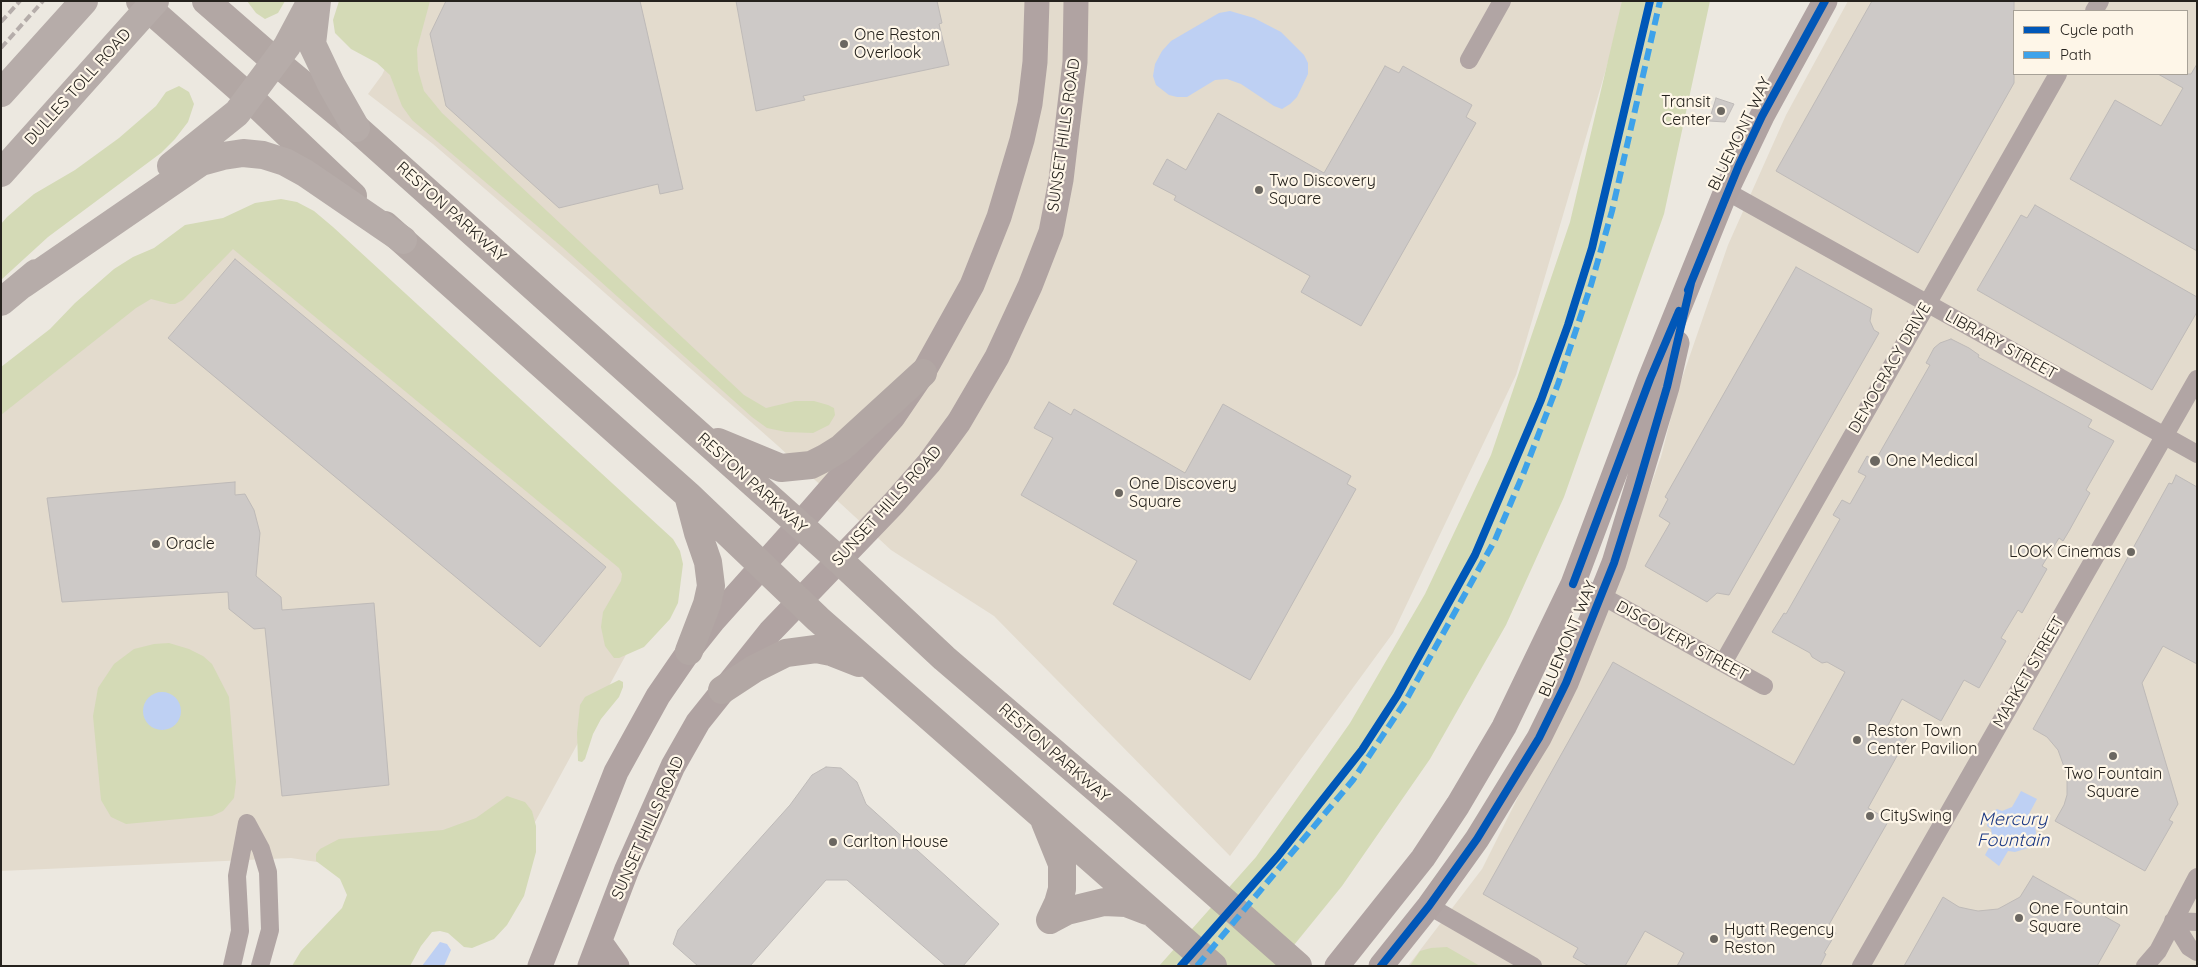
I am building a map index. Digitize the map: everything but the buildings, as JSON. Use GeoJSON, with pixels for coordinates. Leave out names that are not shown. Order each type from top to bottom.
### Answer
{"type":"FeatureCollection","features":[{"type":"Feature","properties":{"kind":"highway"},"geometry":{"type":"LineString","coordinates":[[1,93],[84,1]]}},
{"type":"Feature","properties":{"kind":"highway","name":"DULLES TOLL ROAD"},"geometry":{"type":"LineString","coordinates":[[1,173],[155,1]]}},
{"type":"Feature","properties":{"kind":"highway"},"geometry":{"type":"LineString","coordinates":[[1,302],[86,231],[219,129],[237,113],[287,46],[311,1]]}},
{"type":"Feature","properties":{"kind":"highway"},"geometry":{"type":"LineString","coordinates":[[318,1],[312,44],[331,84],[356,128]]}},
{"type":"Feature","properties":{"kind":"highway"},"geometry":{"type":"LineString","coordinates":[[22,285],[201,162],[243,153],[264,155],[298,170],[403,240]]}},
{"type":"Feature","properties":{"kind":"main road"},"geometry":{"type":"LineString","coordinates":[[140,1],[250,98],[403,240],[688,495],[799,601],[1213,966]]}},
{"type":"Feature","properties":{"kind":"main road","name":"RESTON PARKWAY"},"geometry":{"type":"LineString","coordinates":[[206,1],[356,128],[839,560],[944,658],[1298,966]]}},
{"type":"Feature","properties":{"kind":"main road"},"geometry":{"type":"LineString","coordinates":[[540,966],[616,772],[649,712],[688,651],[713,620],[763,566],[893,417],[923,373],[972,285],[987,249],[1015,166],[1030,104],[1035,62],[1037,1]]}},
{"type":"Feature","properties":{"kind":"main road","name":"SUNSET HILLS ROAD"},"geometry":{"type":"LineString","coordinates":[[590,966],[627,868],[673,766],[698,722],[770,632],[906,490],[929,463],[959,422],[997,357],[1030,286],[1050,232],[1061,180],[1075,62],[1076,1]]}},
{"type":"Feature","properties":{"kind":"main road","name":"BLUEMONT WAY"},"geometry":{"type":"LineString","coordinates":[[1337,966],[1423,858],[1458,805],[1504,727],[1572,584],[1650,379],[1691,283],[1726,191],[1762,116],[1824,1]]}},
{"type":"Feature","properties":{"kind":"main road","name":"BLUEMONT WAY"},"geometry":{"type":"LineString","coordinates":[[1381,966],[1429,906],[1478,839],[1538,738],[1566,684],[1614,563],[1665,396],[1691,283]]}},
{"type":"Feature","properties":{"kind":"main road"},"geometry":{"type":"LineString","coordinates":[[693,430],[781,468],[811,464],[826,458],[841,448],[923,373]]}},
{"type":"Feature","properties":{"kind":"main road"},"geometry":{"type":"LineString","coordinates":[[688,495],[708,562],[711,586],[707,604],[688,651]]}},
{"type":"Feature","properties":{"kind":"main road"},"geometry":{"type":"LineString","coordinates":[[722,690],[754,669],[786,653],[816,648],[849,658],[883,676]]}},
{"type":"Feature","properties":{"kind":"main road"},"geometry":{"type":"LineString","coordinates":[[1043,816],[1062,864],[1062,889],[1050,920],[1067,911],[1104,902],[1126,903],[1158,918]]}},
{"type":"Feature","properties":{"kind":"main road"},"geometry":{"type":"LineString","coordinates":[[600,942],[617,966]]}},
{"type":"Feature","properties":{"kind":"street"},"geometry":{"type":"LineString","coordinates":[[1469,60],[1502,1]]}},
{"type":"Feature","properties":{"kind":"street","name":"DEMOCRACY DRIVE"},"geometry":{"type":"LineString","coordinates":[[1723,663],[2057,75]]}},
{"type":"Feature","properties":{"kind":"street","name":"LIBRARY STREET"},"geometry":{"type":"LineString","coordinates":[[1726,191],[2197,454]]}},
{"type":"Feature","properties":{"kind":"street","name":"MARKET STREET"},"geometry":{"type":"LineString","coordinates":[[1861,966],[2197,378]]}},
{"type":"Feature","properties":{"kind":"street","name":"DISCOVERY STREET"},"geometry":{"type":"LineString","coordinates":[[1572,584],[1602,596],[1764,686]]}},
{"type":"Feature","properties":{"kind":"street"},"geometry":{"type":"LineString","coordinates":[[232,966],[240,930],[237,876],[247,824],[261,849],[268,872],[270,930],[260,966]]}},
{"type":"Feature","properties":{"kind":"street"},"geometry":{"type":"LineString","coordinates":[[2145,966],[2158,951],[2197,877]]}},
{"type":"Feature","properties":{"kind":"street"},"geometry":{"type":"LineString","coordinates":[[1429,906],[1533,966]]}},
{"type":"Feature","properties":{"kind":"street"},"geometry":{"type":"LineString","coordinates":[[2173,921],[2197,922]]}},
{"type":"Feature","properties":{"kind":"street"},"geometry":{"type":"LineString","coordinates":[[2173,921],[2189,947],[2197,952]]}},
{"type":"Feature","properties":{"kind":"shaded area"},"geometry":{"type":"Polygon","coordinates":[[[417,1],[1626,1],[1516,375],[1393,633],[1230,856],[994,616],[891,550],[777,445],[588,278],[433,144],[368,94],[382,75],[417,1]]]}},
{"type":"Feature","properties":{"kind":"shaded area"},"geometry":{"type":"Polygon","coordinates":[[[1848,1],[2197,1],[2197,966],[1408,966],[1482,869],[1592,649],[1661,457],[1678,390],[1728,245],[1786,115],[1848,1]]]}},
{"type":"Feature","properties":{"kind":"shaded area"},"geometry":{"type":"Polygon","coordinates":[[[249,207],[671,572],[498,890],[291,858],[1,871],[1,386],[249,207]]]}},
{"type":"Feature","properties":{"kind":"green space"},"geometry":{"type":"Polygon","coordinates":[[[247,1],[285,1],[278,13],[265,19],[256,13],[247,1]]]}},
{"type":"Feature","properties":{"kind":"green space"},"geometry":{"type":"Polygon","coordinates":[[[339,1],[430,1],[417,49],[418,70],[424,91],[442,113],[744,395],[766,408],[795,401],[814,401],[828,405],[834,408],[835,415],[829,425],[813,433],[786,432],[767,428],[752,417],[562,247],[412,120],[402,106],[390,75],[377,63],[351,49],[335,33],[333,20],[339,1]]]}},
{"type":"Feature","properties":{"kind":"green space"},"geometry":{"type":"Polygon","coordinates":[[[1622,1],[1710,1],[1664,214],[1564,497],[1506,625],[1430,759],[1342,886],[1277,966],[1159,966],[1256,857],[1350,723],[1425,594],[1491,455],[1570,222],[1622,1]]]}},
{"type":"Feature","properties":{"kind":"green space"},"geometry":{"type":"Polygon","coordinates":[[[179,86],[189,92],[194,104],[188,122],[175,139],[161,153],[48,237],[1,280],[1,224],[7,217],[34,194],[75,170],[119,138],[156,106],[166,92],[179,86]]]}},
{"type":"Feature","properties":{"kind":"green space"},"geometry":{"type":"Polygon","coordinates":[[[281,199],[297,202],[314,211],[333,227],[673,539],[680,551],[683,564],[678,603],[670,619],[644,647],[619,658],[614,658],[605,646],[601,627],[603,612],[621,581],[622,574],[619,568],[233,249],[183,300],[170,304],[151,299],[136,308],[1,415],[1,367],[50,329],[75,303],[114,269],[133,257],[154,248],[185,225],[223,218],[255,203],[281,199]]]}},
{"type":"Feature","properties":{"kind":"green space"},"geometry":{"type":"Polygon","coordinates":[[[169,643],[189,649],[203,656],[212,664],[229,697],[236,782],[234,798],[223,811],[212,816],[126,824],[111,817],[101,800],[93,716],[98,688],[114,664],[134,649],[154,644],[169,643]]]}},
{"type":"Feature","properties":{"kind":"green space"},"geometry":{"type":"Polygon","coordinates":[[[619,680],[623,682],[623,687],[619,697],[601,719],[593,734],[585,759],[582,762],[578,761],[577,733],[580,705],[585,697],[619,680]]]}},
{"type":"Feature","properties":{"kind":"green space"},"geometry":{"type":"Polygon","coordinates":[[[507,796],[525,802],[532,811],[536,826],[536,852],[524,896],[507,925],[494,939],[472,948],[464,947],[448,933],[432,932],[421,946],[410,966],[292,966],[301,951],[342,908],[347,895],[340,879],[316,861],[316,854],[320,849],[339,839],[443,830],[476,818],[507,796]]]}},
{"type":"Feature","properties":{"kind":"green space"},"geometry":{"type":"Polygon","coordinates":[[[1447,947],[1480,966],[1410,966],[1420,951],[1447,947]]]}},
{"type":"Feature","properties":{"kind":"water"},"geometry":{"type":"Polygon","coordinates":[[[1230,11],[1254,18],[1281,32],[1304,55],[1308,63],[1308,74],[1297,97],[1282,109],[1274,106],[1241,84],[1227,79],[1215,80],[1187,97],[1169,95],[1156,85],[1153,76],[1155,64],[1162,51],[1171,41],[1219,13],[1230,11]]]}},
{"type":"Feature","properties":{"kind":"water"},"geometry":{"type":"Polygon","coordinates":[[[162,692],[169,693],[175,698],[180,704],[180,718],[175,724],[169,729],[162,730],[155,729],[149,724],[144,718],[143,711],[144,704],[149,698],[155,693],[162,692]]]}},
{"type":"Feature","properties":{"kind":"water","name":"Mercury Fountain"},"geometry":{"type":"Polygon","coordinates":[[[2021,791],[2037,799],[2029,814],[2035,825],[2034,841],[2028,848],[2015,852],[2008,851],[1999,866],[1985,855],[1993,840],[1991,829],[1987,826],[1987,815],[1997,809],[2002,811],[2012,807],[2021,791]]]}},
{"type":"Feature","properties":{"kind":"water"},"geometry":{"type":"Polygon","coordinates":[[[440,942],[447,944],[451,950],[444,966],[422,966],[440,942]]]}},
{"type":"Feature","properties":{"kind":"railway"},"geometry":{"type":"LineString","coordinates":[[1,22],[20,1]]}},
{"type":"Feature","properties":{"kind":"railway"},"geometry":{"type":"LineString","coordinates":[[1,48],[43,1]]}},
{"type":"Feature","properties":{"kind":"marked path"},"geometry":{"type":"LineString","coordinates":[[1197,966],[1353,780],[1405,702],[1495,540],[1558,384],[1591,285],[1612,211],[1660,1]]}},
{"type":"Feature","properties":{"kind":"cycle path"},"geometry":{"type":"LineString","coordinates":[[1181,966],[1278,856],[1362,750],[1397,696],[1475,555],[1541,400],[1568,325],[1592,248],[1650,1]]}},
{"type":"Feature","properties":{"kind":"cycle path"},"geometry":{"type":"LineString","coordinates":[[1688,290],[1739,165],[1762,116],[1825,1]]}},
{"type":"Feature","properties":{"kind":"cycle path"},"geometry":{"type":"LineString","coordinates":[[1381,966],[1429,906],[1477,839],[1539,738],[1566,683],[1614,563],[1636,493],[1667,387],[1691,283]]}},
{"type":"Feature","properties":{"kind":"cycle path"},"geometry":{"type":"LineString","coordinates":[[1573,584],[1650,379],[1679,311]]}},
{"type":"Feature","properties":{"kind":"place","name":"One Reston Overlook"},"geometry":{"type":"Point","coordinates":[844,44]}},
{"type":"Feature","properties":{"kind":"place","name":"Transit Center"},"geometry":{"type":"Point","coordinates":[1721,111]}},
{"type":"Feature","properties":{"kind":"place","name":"Two Discovery Square"},"geometry":{"type":"Point","coordinates":[1259,190]}},
{"type":"Feature","properties":{"kind":"place","name":"One Medical"},"geometry":{"type":"Point","coordinates":[1875,461]}},
{"type":"Feature","properties":{"kind":"place","name":"One Discovery Square"},"geometry":{"type":"Point","coordinates":[1119,493]}},
{"type":"Feature","properties":{"kind":"place","name":"Oracle"},"geometry":{"type":"Point","coordinates":[156,544]}},
{"type":"Feature","properties":{"kind":"place","name":"LOOK Cinemas"},"geometry":{"type":"Point","coordinates":[2131,552]}},
{"type":"Feature","properties":{"kind":"place","name":"Reston Town Center Pavilion"},"geometry":{"type":"Point","coordinates":[1857,740]}},
{"type":"Feature","properties":{"kind":"place","name":"Two Fountain Square"},"geometry":{"type":"Point","coordinates":[2113,756]}},
{"type":"Feature","properties":{"kind":"place","name":"CitySwing"},"geometry":{"type":"Point","coordinates":[1870,816]}},
{"type":"Feature","properties":{"kind":"place","name":"Carlton House"},"geometry":{"type":"Point","coordinates":[833,842]}},
{"type":"Feature","properties":{"kind":"place","name":"One Fountain Square"},"geometry":{"type":"Point","coordinates":[2019,918]}},
{"type":"Feature","properties":{"kind":"place","name":"Hyatt Regency Reston"},"geometry":{"type":"Point","coordinates":[1714,939]}}]}
